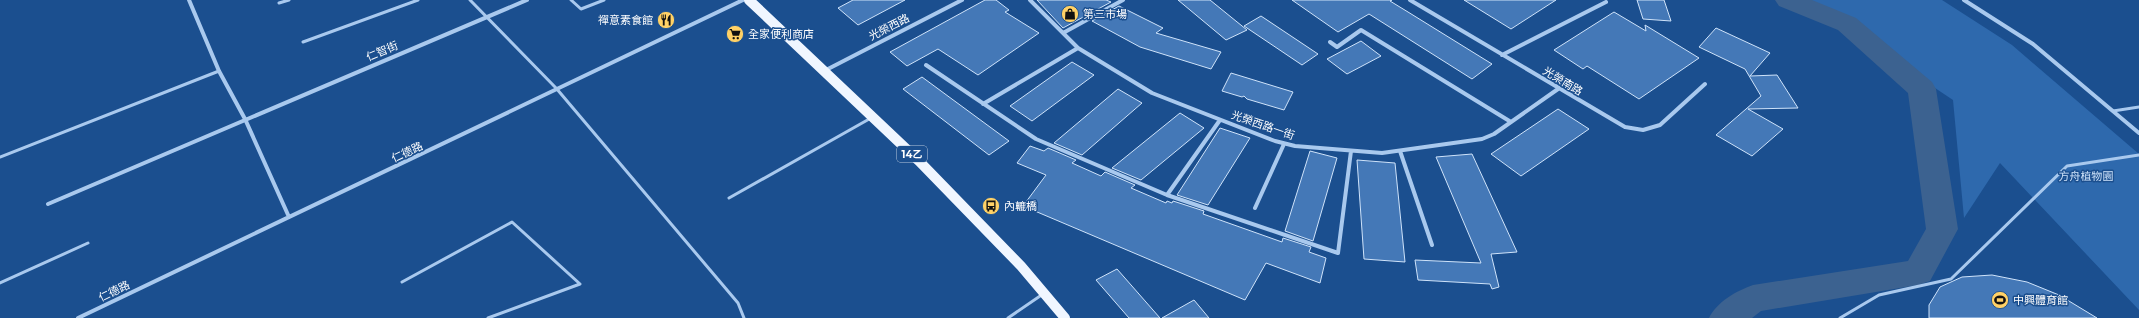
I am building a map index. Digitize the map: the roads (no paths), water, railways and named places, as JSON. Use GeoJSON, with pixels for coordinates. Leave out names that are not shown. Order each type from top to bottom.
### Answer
{"type":"FeatureCollection","features":[{"type":"Feature","properties":{"kind":"main road","name":"14乙"},"geometry":{"type":"LineString","coordinates":[[749,0],[826,70],[940,181],[1046,292],[1065,318]]}},
{"type":"Feature","properties":{"kind":"street"},"geometry":{"type":"LineString","coordinates":[[190,0],[219,71],[245,120],[289,217]]}},
{"type":"Feature","properties":{"kind":"street","name":"仁智街"},"geometry":{"type":"LineString","coordinates":[[48,204],[526,0]]}},
{"type":"Feature","properties":{"kind":"street","name":"仁德路"},"geometry":{"type":"LineString","coordinates":[[78,318],[437,148],[556,88],[743,0]]}},
{"type":"Feature","properties":{"kind":"street","name":"光榮西路"},"geometry":{"type":"LineString","coordinates":[[826,70],[962,0]]}},
{"type":"Feature","properties":{"kind":"street","name":"光榮西路一街"},"geometry":{"type":"LineString","coordinates":[[1030,0],[1078,48],[1165,99],[1284,144],[1382,153],[1482,139],[1494,134],[1558,89]]}},
{"type":"Feature","properties":{"kind":"street"},"geometry":{"type":"LineString","coordinates":[[1062,33],[1122,0]]}},
{"type":"Feature","properties":{"kind":"street","name":"光榮南路"},"geometry":{"type":"LineString","coordinates":[[1410,0],[1558,89],[1625,127],[1639,130],[1651,130],[1660,125],[1705,84]]}},
{"type":"Feature","properties":{"kind":"street"},"geometry":{"type":"LineString","coordinates":[[1964,0],[2033,44],[2139,133]]}},
{"type":"Feature","properties":{"kind":"street"},"geometry":{"type":"LineString","coordinates":[[1502,55],[1606,2]]}},
{"type":"Feature","properties":{"kind":"street"},"geometry":{"type":"LineString","coordinates":[[1330,42],[1337,47],[1361,30],[1511,122]]}},
{"type":"Feature","properties":{"kind":"street"},"geometry":{"type":"LineString","coordinates":[[983,104],[1078,48]]}},
{"type":"Feature","properties":{"kind":"street"},"geometry":{"type":"LineString","coordinates":[[926,65],[1036,138],[1166,195],[1338,252],[1351,151]]}},
{"type":"Feature","properties":{"kind":"street"},"geometry":{"type":"LineString","coordinates":[[1166,195],[1220,120]]}},
{"type":"Feature","properties":{"kind":"street"},"geometry":{"type":"LineString","coordinates":[[1255,208],[1284,144]]}},
{"type":"Feature","properties":{"kind":"street"},"geometry":{"type":"LineString","coordinates":[[1400,151],[1432,245]]}},
{"type":"Feature","properties":{"kind":"lane"},"geometry":{"type":"LineString","coordinates":[[279,4],[289,0]]}},
{"type":"Feature","properties":{"kind":"lane"},"geometry":{"type":"LineString","coordinates":[[302,42],[418,0]]}},
{"type":"Feature","properties":{"kind":"lane"},"geometry":{"type":"LineString","coordinates":[[470,0],[485,18],[556,88],[738,303],[744,318]]}},
{"type":"Feature","properties":{"kind":"lane"},"geometry":{"type":"LineString","coordinates":[[512,0],[515,5]]}},
{"type":"Feature","properties":{"kind":"lane"},"geometry":{"type":"LineString","coordinates":[[571,0],[581,9],[604,0]]}},
{"type":"Feature","properties":{"kind":"lane"},"geometry":{"type":"LineString","coordinates":[[0,157],[219,71]]}},
{"type":"Feature","properties":{"kind":"lane"},"geometry":{"type":"LineString","coordinates":[[2113,111],[2139,107]]}},
{"type":"Feature","properties":{"kind":"lane"},"geometry":{"type":"LineString","coordinates":[[729,198],[874,117]]}},
{"type":"Feature","properties":{"kind":"lane"},"geometry":{"type":"LineString","coordinates":[[1840,318],[1879,295],[1951,279],[2067,166],[2139,155]]}},
{"type":"Feature","properties":{"kind":"lane"},"geometry":{"type":"LineString","coordinates":[[402,282],[512,222],[580,284],[488,318]]}},
{"type":"Feature","properties":{"kind":"lane"},"geometry":{"type":"LineString","coordinates":[[0,283],[88,244]]}},
{"type":"Feature","properties":{"kind":"lane"},"geometry":{"type":"LineString","coordinates":[[1008,318],[1046,292]]}},
{"type":"Feature","properties":{"kind":"waterway"},"geometry":{"type":"LineString","coordinates":[[1726,318],[1753,299],[1918,272],[1942,229],[1922,89],[1847,24],[1788,0]]}},
{"type":"Feature","properties":{"kind":"place","name":"第三市場"},"geometry":{"type":"Point","coordinates":[1070,14]}},
{"type":"Feature","properties":{"kind":"place","name":"禪意素食館"},"geometry":{"type":"Point","coordinates":[666,20]}},
{"type":"Feature","properties":{"kind":"place","name":"全家便利商店"},"geometry":{"type":"Point","coordinates":[735,34]}},
{"type":"Feature","properties":{"kind":"place","name":"內轆橋"},"geometry":{"type":"Point","coordinates":[991,206]}},
{"type":"Feature","properties":{"kind":"place","name":"中興體育館"},"geometry":{"type":"Point","coordinates":[2000,300]}},
{"type":"Feature","properties":{"kind":"park label","name":"方舟植物園"},"geometry":{"type":"Point","coordinates":[2086,176]}}]}
